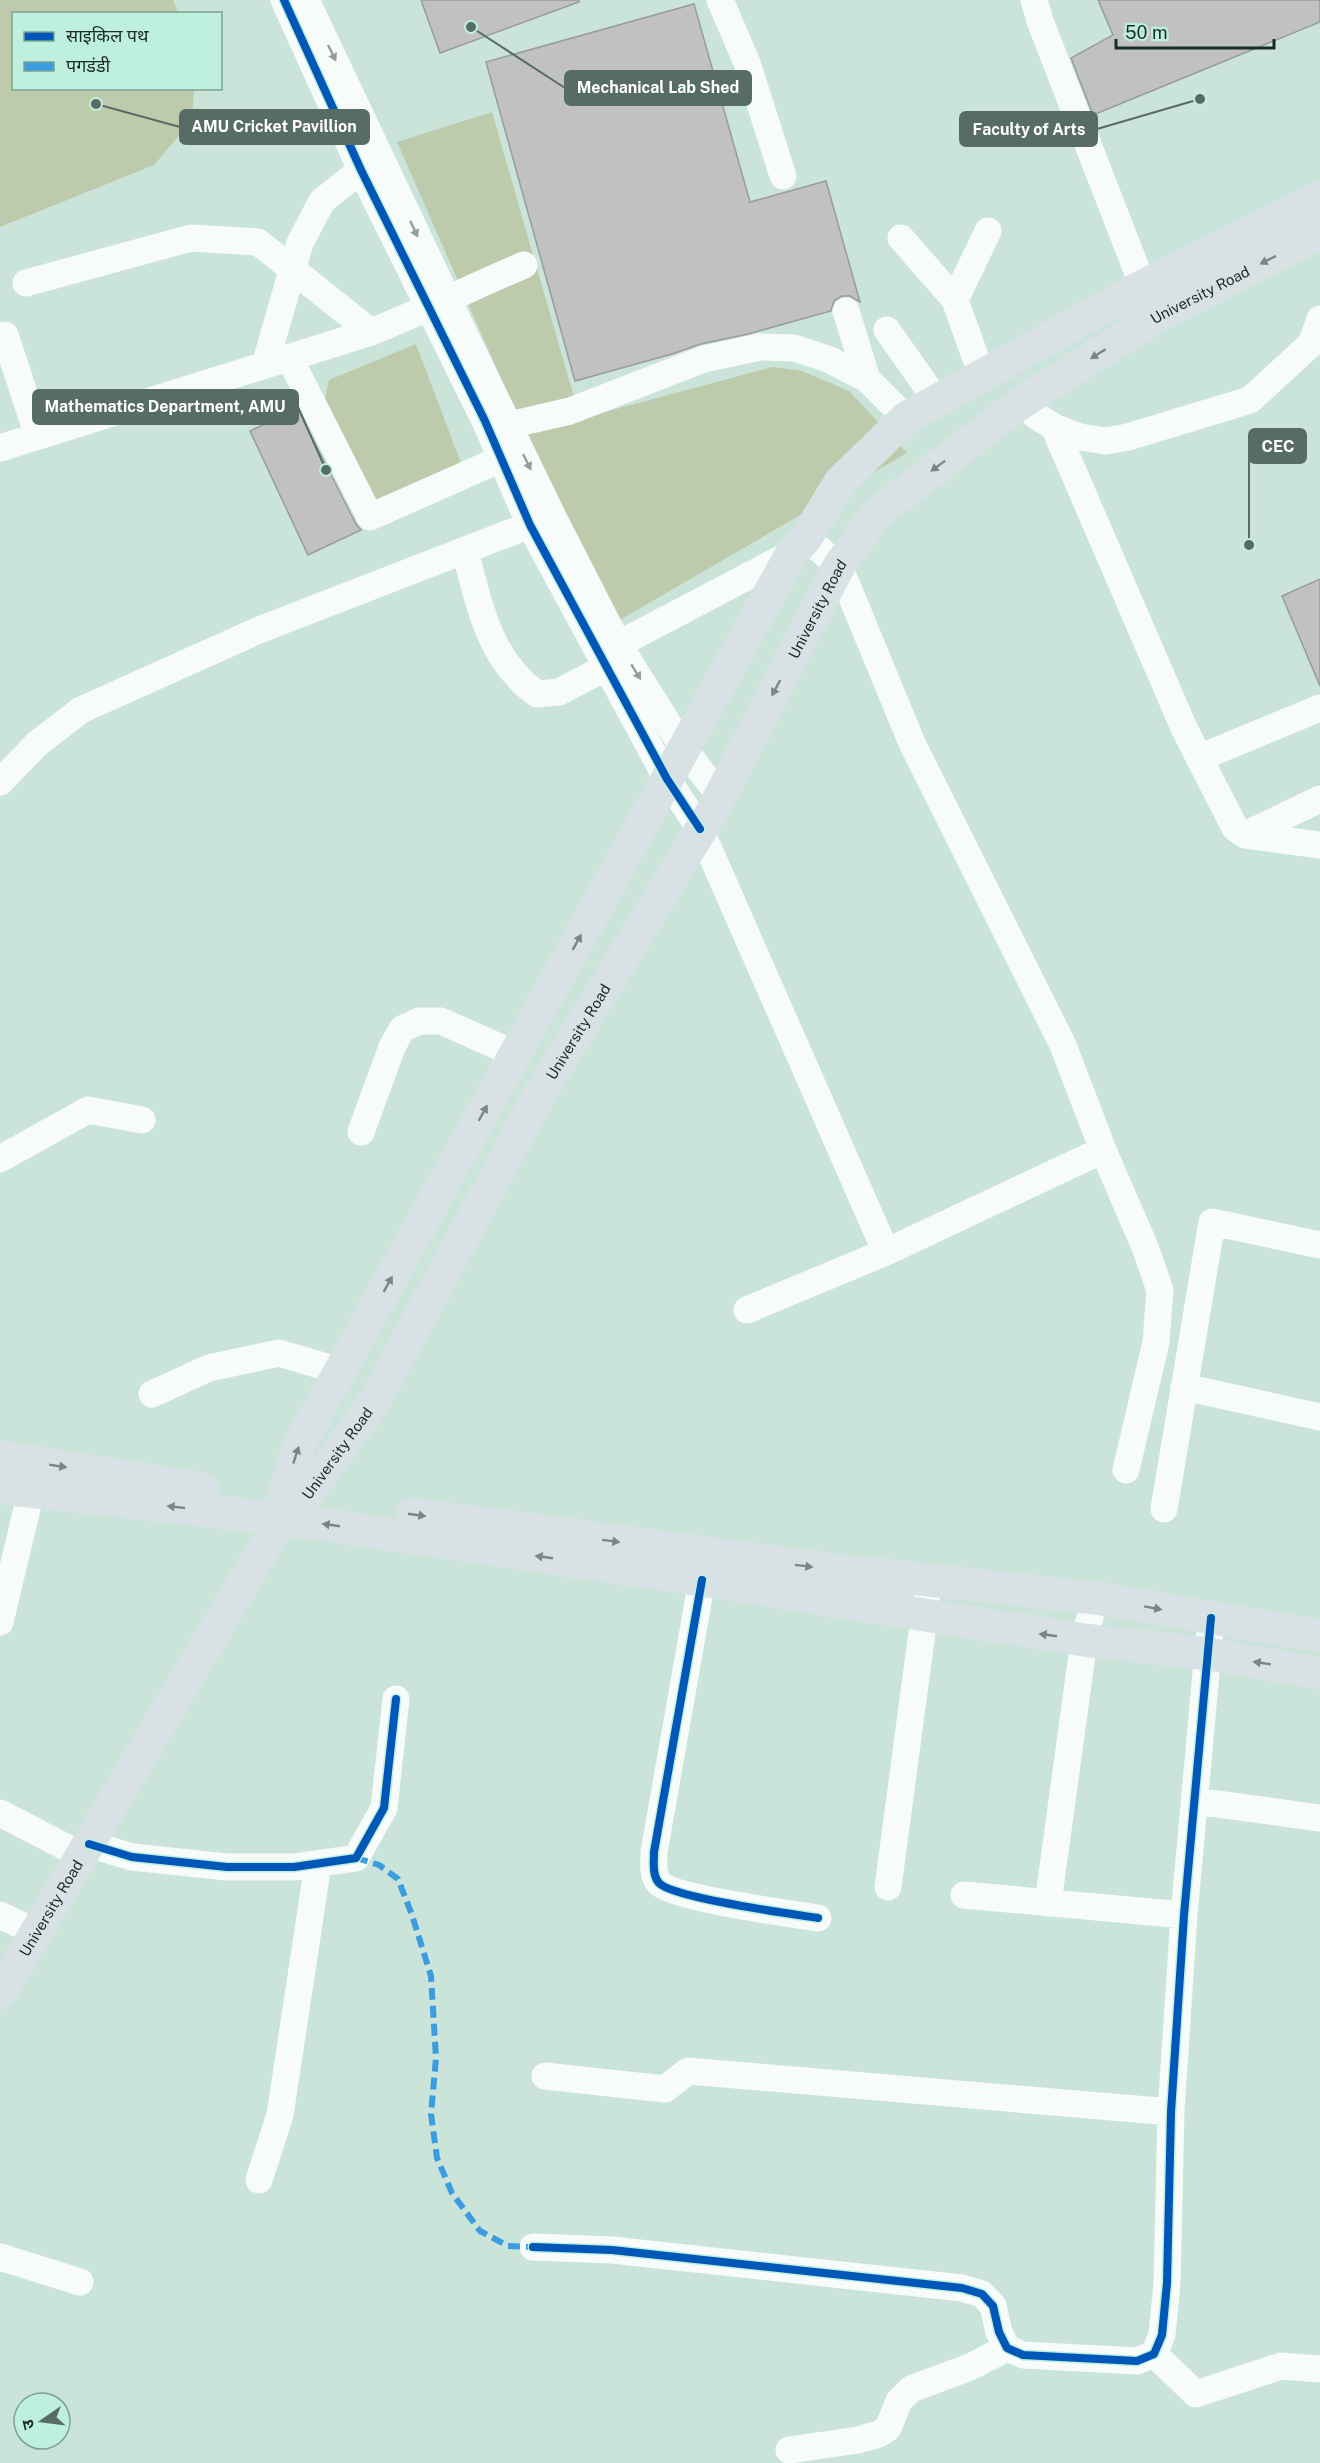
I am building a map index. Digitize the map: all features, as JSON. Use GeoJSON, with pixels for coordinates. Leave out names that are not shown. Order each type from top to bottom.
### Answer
{"type":"FeatureCollection","features":[{"type":"Feature","properties":{"kind":"main road"},"geometry":{"type":"LineString","coordinates":[[285,1514],[298,1447],[684,749],[799,545],[840,482],[906,418],[1143,286],[1320,197]]}},
{"type":"Feature","properties":{"kind":"main road","name":"University Road"},"geometry":{"type":"LineString","coordinates":[[0,1993],[285,1514],[375,1400],[542,1090],[720,796],[839,567],[877,513],[1022,402],[1160,315],[1320,233]]}},
{"type":"Feature","properties":{"kind":"main road"},"geometry":{"type":"LineString","coordinates":[[0,1458],[285,1514],[925,1616],[1084,1640],[1208,1654],[1320,1673]]}},
{"type":"Feature","properties":{"kind":"main road"},"geometry":{"type":"LineString","coordinates":[[16,1490],[285,1514],[1095,1598],[1320,1636]]}},
{"type":"Feature","properties":{"kind":"street"},"geometry":{"type":"LineString","coordinates":[[284,0],[361,170],[509,425],[608,655],[668,779],[700,829],[886,1252]]}},
{"type":"Feature","properties":{"kind":"street"},"geometry":{"type":"LineString","coordinates":[[306,0],[438,304],[530,525],[608,655],[720,796]]}},
{"type":"Feature","properties":{"kind":"street"},"geometry":{"type":"LineString","coordinates":[[720,0],[747,63],[783,176]]}},
{"type":"Feature","properties":{"kind":"street"},"geometry":{"type":"LineString","coordinates":[[1034,0],[1040,21],[1143,286]]}},
{"type":"Feature","properties":{"kind":"street"},"geometry":{"type":"LineString","coordinates":[[361,170],[321,201],[300,243],[277,361],[370,517],[501,459]]}},
{"type":"Feature","properties":{"kind":"street"},"geometry":{"type":"LineString","coordinates":[[955,300],[988,231]]}},
{"type":"Feature","properties":{"kind":"street"},"geometry":{"type":"LineString","coordinates":[[26,283],[191,238],[258,242],[371,332]]}},
{"type":"Feature","properties":{"kind":"street"},"geometry":{"type":"LineString","coordinates":[[901,238],[955,300],[982,376]]}},
{"type":"Feature","properties":{"kind":"street"},"geometry":{"type":"LineString","coordinates":[[0,447],[371,332],[524,265]]}},
{"type":"Feature","properties":{"kind":"street"},"geometry":{"type":"LineString","coordinates":[[846,311],[867,379]]}},
{"type":"Feature","properties":{"kind":"street"},"geometry":{"type":"LineString","coordinates":[[1022,402],[1035,415],[1054,427],[1080,437],[1106,441],[1128,437],[1250,400],[1311,344],[1320,319]]}},
{"type":"Feature","properties":{"kind":"street"},"geometry":{"type":"LineString","coordinates":[[886,330],[938,401]]}},
{"type":"Feature","properties":{"kind":"street"},"geometry":{"type":"LineString","coordinates":[[5,335],[38,436]]}},
{"type":"Feature","properties":{"kind":"street"},"geometry":{"type":"LineString","coordinates":[[509,425],[570,411],[704,359],[760,347],[794,348],[828,359],[867,379],[906,418]]}},
{"type":"Feature","properties":{"kind":"street"},"geometry":{"type":"LineString","coordinates":[[1054,427],[1199,758],[1235,828],[1245,835],[1320,845]]}},
{"type":"Feature","properties":{"kind":"street"},"geometry":{"type":"LineString","coordinates":[[0,782],[38,743],[81,710],[259,630],[530,525]]}},
{"type":"Feature","properties":{"kind":"street"},"geometry":{"type":"LineString","coordinates":[[465,550],[482,617],[495,648],[520,683],[537,694],[559,692],[608,655],[799,545],[839,567],[912,743],[1063,1045],[1103,1150],[1145,1247],[1160,1290],[1156,1342],[1126,1470]]}},
{"type":"Feature","properties":{"kind":"street"},"geometry":{"type":"LineString","coordinates":[[1199,758],[1320,708]]}},
{"type":"Feature","properties":{"kind":"street"},"geometry":{"type":"LineString","coordinates":[[1245,835],[1320,799]]}},
{"type":"Feature","properties":{"kind":"street"},"geometry":{"type":"LineString","coordinates":[[361,1132],[392,1047],[402,1029],[419,1021],[441,1021],[515,1054]]}},
{"type":"Feature","properties":{"kind":"street"},"geometry":{"type":"LineString","coordinates":[[0,1159],[87,1110],[142,1120]]}},
{"type":"Feature","properties":{"kind":"street"},"geometry":{"type":"LineString","coordinates":[[747,1310],[886,1252],[1103,1150]]}},
{"type":"Feature","properties":{"kind":"street"},"geometry":{"type":"LineString","coordinates":[[1164,1509],[1212,1222],[1320,1245]]}},
{"type":"Feature","properties":{"kind":"street"},"geometry":{"type":"LineString","coordinates":[[152,1394],[209,1368],[279,1353],[340,1371]]}},
{"type":"Feature","properties":{"kind":"street"},"geometry":{"type":"LineString","coordinates":[[1184,1387],[1320,1417]]}},
{"type":"Feature","properties":{"kind":"street"},"geometry":{"type":"LineString","coordinates":[[0,1622],[16,1490]]}},
{"type":"Feature","properties":{"kind":"street"},"geometry":{"type":"LineString","coordinates":[[702,1580],[654,1852],[654,1873],[659,1883],[668,1889],[710,1900],[818,1918]]}},
{"type":"Feature","properties":{"kind":"street"},"geometry":{"type":"LineString","coordinates":[[888,1887],[929,1580]]}},
{"type":"Feature","properties":{"kind":"street"},"geometry":{"type":"LineString","coordinates":[[1048,1904],[1084,1640],[1095,1598]]}},
{"type":"Feature","properties":{"kind":"street"},"geometry":{"type":"LineString","coordinates":[[533,2247],[612,2250],[962,2288],[982,2294],[993,2306],[999,2332],[1007,2348],[1023,2355],[1137,2361],[1155,2354],[1162,2335],[1167,2283],[1171,2112],[1185,1915],[1211,1618]]}},
{"type":"Feature","properties":{"kind":"street"},"geometry":{"type":"LineString","coordinates":[[0,1813],[85,1850],[132,1857],[227,1867],[294,1867],[356,1858],[384,1808],[396,1699]]}},
{"type":"Feature","properties":{"kind":"street"},"geometry":{"type":"LineString","coordinates":[[1195,1800],[1320,1818]]}},
{"type":"Feature","properties":{"kind":"street"},"geometry":{"type":"LineString","coordinates":[[259,2180],[280,2115],[318,1864]]}},
{"type":"Feature","properties":{"kind":"street"},"geometry":{"type":"LineString","coordinates":[[964,1895],[1185,1915]]}},
{"type":"Feature","properties":{"kind":"street"},"geometry":{"type":"LineString","coordinates":[[0,1915],[35,1932]]}},
{"type":"Feature","properties":{"kind":"street"},"geometry":{"type":"LineString","coordinates":[[545,2076],[665,2089],[688,2071],[1171,2112]]}},
{"type":"Feature","properties":{"kind":"street"},"geometry":{"type":"LineString","coordinates":[[0,2257],[80,2282]]}},
{"type":"Feature","properties":{"kind":"street"},"geometry":{"type":"LineString","coordinates":[[789,2450],[858,2440],[879,2434],[888,2428],[899,2401],[911,2389],[970,2367],[1007,2348]]}},
{"type":"Feature","properties":{"kind":"street"},"geometry":{"type":"LineString","coordinates":[[1155,2354],[1196,2394],[1281,2366],[1320,2369]]}},
{"type":"Feature","properties":{"kind":"green space"},"geometry":{"type":"Polygon","coordinates":[[[0,0],[173,0],[178,12],[12,12],[12,90],[194,90],[192,120],[154,165],[0,227],[0,0]]]}},
{"type":"Feature","properties":{"kind":"green space"},"geometry":{"type":"Polygon","coordinates":[[[492,112],[575,401],[517,415],[397,142],[492,112]]]}},
{"type":"Feature","properties":{"kind":"green space"},"geometry":{"type":"Polygon","coordinates":[[[416,344],[462,466],[388,503],[370,497],[324,403],[329,380],[416,344]]]}},
{"type":"Feature","properties":{"kind":"green space"},"geometry":{"type":"Polygon","coordinates":[[[772,367],[802,371],[849,391],[907,453],[618,621],[523,434],[772,367]]]}},
{"type":"Feature","properties":{"kind":"building"},"geometry":{"type":"Polygon","coordinates":[[[421,0],[579,0],[579,2],[440,53],[421,0]]]}},
{"type":"Feature","properties":{"kind":"building"},"geometry":{"type":"Polygon","coordinates":[[[1098,0],[1320,0],[1320,22],[1093,115],[1071,58],[1113,35],[1098,0]]]}},
{"type":"Feature","properties":{"kind":"building"},"geometry":{"type":"Polygon","coordinates":[[[694,4],[750,202],[826,181],[860,302],[850,296],[842,296],[834,301],[831,311],[748,334],[701,344],[575,381],[486,62],[694,4]]]}},
{"type":"Feature","properties":{"kind":"building"},"geometry":{"type":"Polygon","coordinates":[[[297,408],[361,530],[308,555],[250,431],[297,408]]]}},
{"type":"Feature","properties":{"kind":"building"},"geometry":{"type":"Polygon","coordinates":[[[1320,579],[1320,686],[1282,596],[1320,579]]]}},
{"type":"Feature","properties":{"kind":"marked path"},"geometry":{"type":"LineString","coordinates":[[356,1858],[379,1865],[398,1879],[431,1976],[436,2058],[431,2114],[437,2158],[452,2193],[480,2231],[508,2246],[533,2247]]}},
{"type":"Feature","properties":{"kind":"cycle path"},"geometry":{"type":"LineString","coordinates":[[284,0],[361,170],[485,421],[530,525],[667,779],[700,829]]}},
{"type":"Feature","properties":{"kind":"cycle path"},"geometry":{"type":"LineString","coordinates":[[702,1580],[654,1852],[655,1876],[659,1883],[669,1889],[709,1900],[818,1918]]}},
{"type":"Feature","properties":{"kind":"cycle path"},"geometry":{"type":"LineString","coordinates":[[533,2247],[612,2250],[962,2288],[982,2294],[993,2306],[999,2332],[1007,2348],[1023,2355],[1137,2361],[1154,2354],[1162,2335],[1167,2283],[1171,2112],[1184,1915],[1211,1618]]}},
{"type":"Feature","properties":{"kind":"cycle path"},"geometry":{"type":"LineString","coordinates":[[89,1844],[132,1857],[227,1867],[294,1867],[356,1858],[384,1808],[396,1699]]}},
{"type":"Feature","properties":{"kind":"place","name":"Mechanical Lab Shed"},"geometry":{"type":"Point","coordinates":[471,27]}},
{"type":"Feature","properties":{"kind":"place","name":"Faculty of Arts"},"geometry":{"type":"Point","coordinates":[1200,99]}},
{"type":"Feature","properties":{"kind":"place","name":"AMU Cricket Pavillion"},"geometry":{"type":"Point","coordinates":[96,104]}},
{"type":"Feature","properties":{"kind":"place","name":"Mathematics Department, AMU"},"geometry":{"type":"Point","coordinates":[326,470]}},
{"type":"Feature","properties":{"kind":"place","name":"CEC"},"geometry":{"type":"Point","coordinates":[1249,545]}}]}
